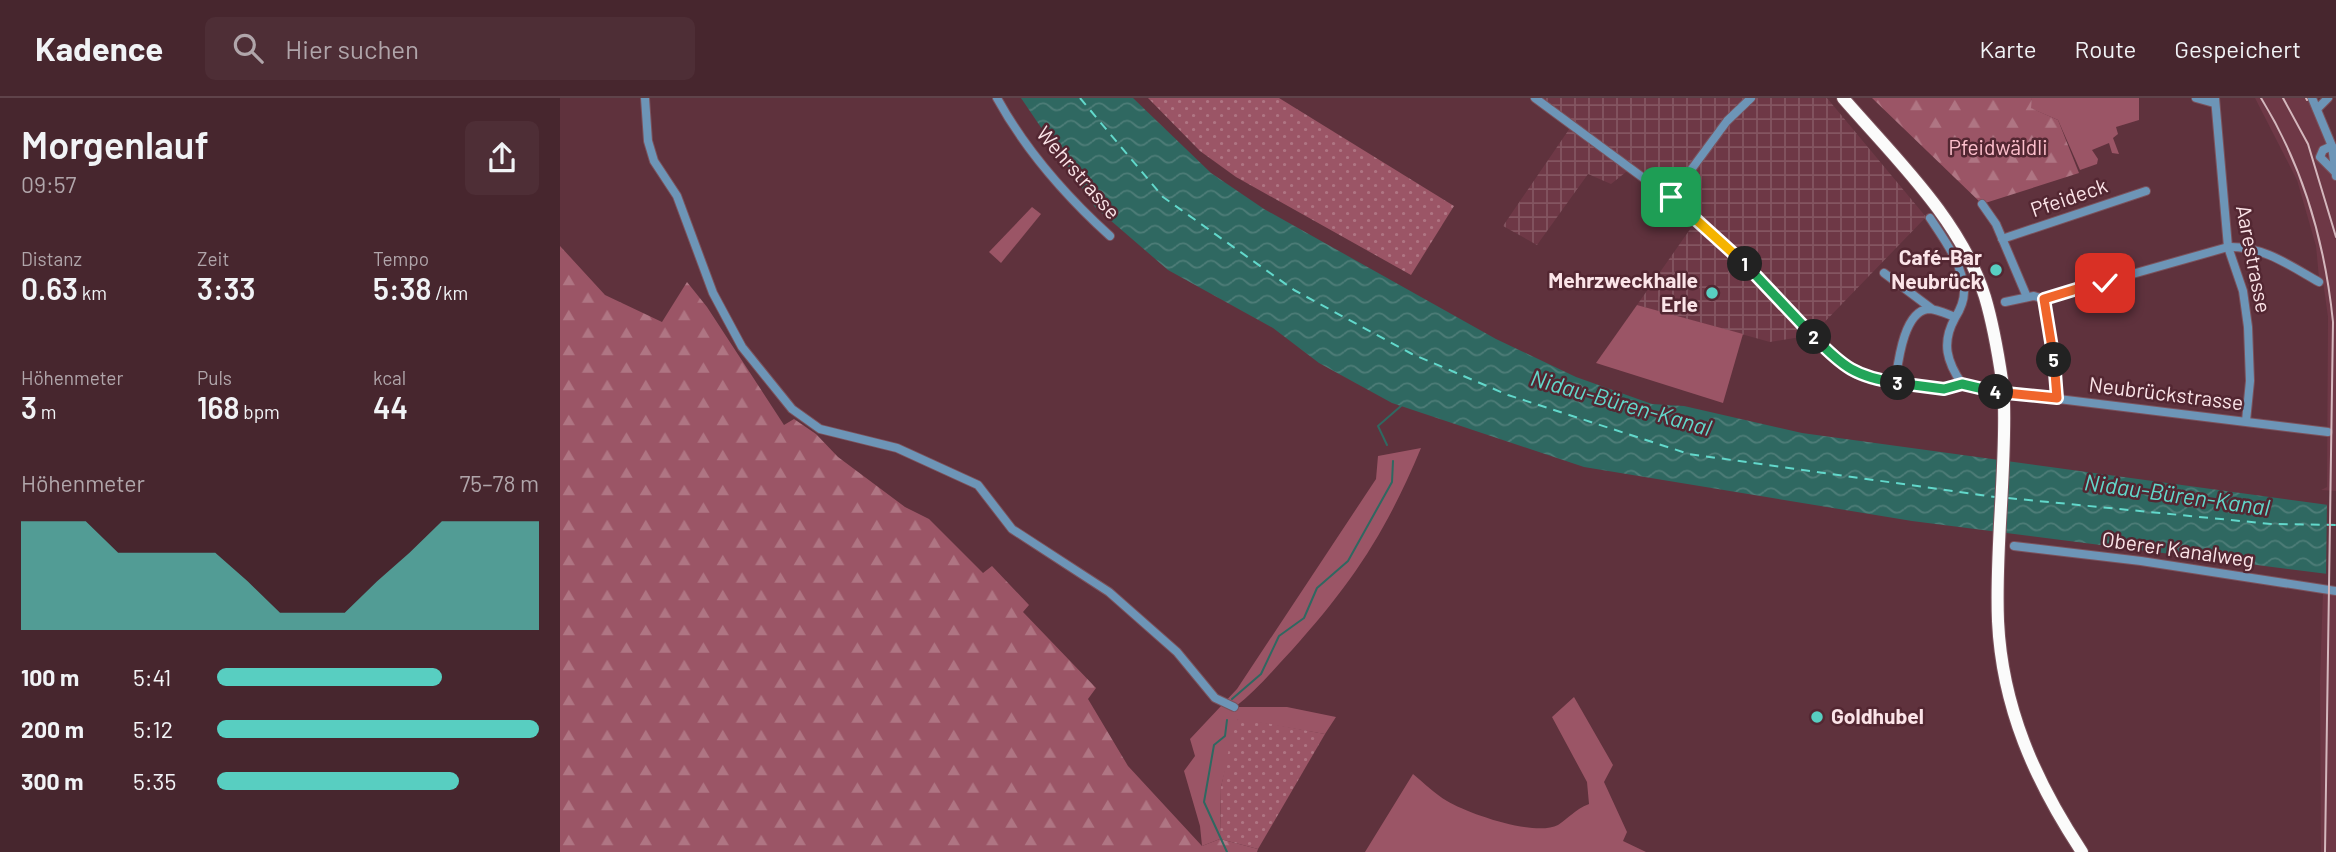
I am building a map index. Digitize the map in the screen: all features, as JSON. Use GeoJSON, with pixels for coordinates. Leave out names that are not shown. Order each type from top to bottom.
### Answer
{"type":"FeatureCollection","features":[{"type":"Feature","properties":{"kind":"highway"},"geometry":{"type":"LineString","coordinates":[[1836,98],[1909,182],[1943,227],[1972,279],[1992,325]]}},
{"type":"Feature","properties":{"kind":"highway"},"geometry":{"type":"LineString","coordinates":[[1843,98],[1934,205],[1958,240],[1984,296],[1992,325],[2004,403],[1999,634],[2011,708],[2044,790],[2082,852]]}},
{"type":"Feature","properties":{"kind":"street"},"geometry":{"type":"LineString","coordinates":[[645,98],[648,141],[654,161],[677,196],[713,293],[742,347],[792,409],[820,429],[897,448],[978,485],[1012,528],[1110,592],[1177,652],[1228,705]]}},
{"type":"Feature","properties":{"kind":"street","name":"Wehrstrasse"},"geometry":{"type":"LineString","coordinates":[[997,98],[1006,116],[1056,180],[1110,236]]}},
{"type":"Feature","properties":{"kind":"street"},"geometry":{"type":"LineString","coordinates":[[1535,98],[1671,197],[1728,247],[1842,365],[1863,377],[1895,383],[1944,389],[1962,384],[1993,391],[2057,398]]}},
{"type":"Feature","properties":{"kind":"street"},"geometry":{"type":"LineString","coordinates":[[1671,197],[1727,121],[1751,98]]}},
{"type":"Feature","properties":{"kind":"street"},"geometry":{"type":"LineString","coordinates":[[2196,98],[2215,101]]}},
{"type":"Feature","properties":{"kind":"street"},"geometry":{"type":"LineString","coordinates":[[2312,98],[2332,146],[2335,173]]}},
{"type":"Feature","properties":{"kind":"street"},"geometry":{"type":"LineString","coordinates":[[2317,109],[2328,98]]}},
{"type":"Feature","properties":{"kind":"street","name":"Aarestrasse"},"geometry":{"type":"LineString","coordinates":[[2215,101],[2228,247],[2243,290],[2248,327],[2250,381],[2246,421]]}},
{"type":"Feature","properties":{"kind":"street"},"geometry":{"type":"LineString","coordinates":[[2332,146],[2323,150],[2320,157],[2335,173]]}},
{"type":"Feature","properties":{"kind":"street","name":"Pfeideck"},"geometry":{"type":"LineString","coordinates":[[2002,239],[2146,191]]}},
{"type":"Feature","properties":{"kind":"street"},"geometry":{"type":"LineString","coordinates":[[1982,204],[2002,239],[2027,296]]}},
{"type":"Feature","properties":{"kind":"street"},"geometry":{"type":"LineString","coordinates":[[1930,218],[1948,247],[1964,284],[1964,300],[1947,335],[1947,355],[1962,384]]}},
{"type":"Feature","properties":{"kind":"street"},"geometry":{"type":"LineString","coordinates":[[2005,302],[2027,296],[2044,299],[2228,247],[2249,247],[2271,255],[2319,282]]}},
{"type":"Feature","properties":{"kind":"street"},"geometry":{"type":"LineString","coordinates":[[1884,273],[1932,309],[1955,317]]}},
{"type":"Feature","properties":{"kind":"street","name":"Neubrückstrasse"},"geometry":{"type":"LineString","coordinates":[[2044,299],[2057,398],[2328,432]]}},
{"type":"Feature","properties":{"kind":"street"},"geometry":{"type":"LineString","coordinates":[[1895,383],[1901,348],[1908,330],[1921,312],[1932,309]]}},
{"type":"Feature","properties":{"kind":"street","name":"Oberer Kanalweg"},"geometry":{"type":"LineString","coordinates":[[2014,546],[2141,561],[2336,591]]}},
{"type":"Feature","properties":{"kind":"shaded area"},"geometry":{"type":"Polygon","coordinates":[[[1535,98],[1827,98],[1926,217],[1812,335],[1770,342],[1637,305],[1693,225],[1695,217],[1631,168],[1611,184],[1588,174],[1537,245],[1503,226],[1572,125],[1535,98]]]}},
{"type":"Feature","properties":{"kind":"shaded area"},"geometry":{"type":"Polygon","coordinates":[[[2255,98],[2311,98],[2336,176],[2336,491],[2321,490],[2327,487],[2328,317],[2323,281],[2319,278],[2316,246],[2297,180],[2255,98]]]}},
{"type":"Feature","properties":{"kind":"shaded area"},"geometry":{"type":"Polygon","coordinates":[[[2323,591],[2336,593],[2336,852],[2321,852],[2320,680],[2323,591]]]}},
{"type":"Feature","properties":{"kind":"green space"},"geometry":{"type":"Polygon","coordinates":[[[1148,98],[1279,98],[1454,206],[1411,275],[1236,177],[1200,151],[1148,98]]]}},
{"type":"Feature","properties":{"kind":"green space","name":"Pfeidwäldli"},"geometry":{"type":"Polygon","coordinates":[[[1872,98],[2032,98],[2031,108],[2058,120],[2079,173],[1982,204],[1872,98]]]}},
{"type":"Feature","properties":{"kind":"green space"},"geometry":{"type":"Polygon","coordinates":[[[2032,98],[2139,98],[2139,120],[2116,127],[2118,134],[2113,138],[2119,154],[2112,153],[2109,143],[2092,150],[2098,159],[2097,164],[2080,170],[2058,120],[2030,108],[2032,98]]]}},
{"type":"Feature","properties":{"kind":"green space"},"geometry":{"type":"Polygon","coordinates":[[[1032,207],[1041,214],[1001,263],[989,252],[1032,207]]]}},
{"type":"Feature","properties":{"kind":"green space"},"geometry":{"type":"Polygon","coordinates":[[[560,246],[605,295],[662,322],[687,282],[707,307],[784,425],[794,419],[816,434],[838,457],[905,507],[929,519],[983,573],[992,566],[1029,605],[1023,612],[1096,688],[1088,699],[1128,766],[1202,846],[1220,839],[1258,849],[1257,852],[560,852],[560,246]]]}},
{"type":"Feature","properties":{"kind":"green space"},"geometry":{"type":"Polygon","coordinates":[[[1637,305],[1743,334],[1723,403],[1596,363],[1637,305]]]}},
{"type":"Feature","properties":{"kind":"green space"},"geometry":{"type":"Polygon","coordinates":[[[1421,448],[1381,531],[1333,602],[1258,687],[1235,707],[1287,707],[1336,717],[1325,734],[1238,719],[1221,787],[1220,839],[1202,846],[1200,826],[1184,771],[1195,756],[1190,739],[1237,689],[1376,479],[1378,456],[1421,448]]]}},
{"type":"Feature","properties":{"kind":"green space"},"geometry":{"type":"Polygon","coordinates":[[[1574,697],[1613,765],[1604,782],[1627,832],[1623,841],[1646,852],[1365,852],[1413,774],[1438,795],[1457,806],[1519,826],[1548,828],[1558,825],[1589,804],[1587,782],[1552,717],[1574,697]]]}},
{"type":"Feature","properties":{"kind":"green space"},"geometry":{"type":"Polygon","coordinates":[[[1239,718],[1325,734],[1258,849],[1220,839],[1221,787],[1234,724],[1239,718]]]}},
{"type":"Feature","properties":{"kind":"water","name":"Nidau-Büren-Kanal"},"geometry":{"type":"Polygon","coordinates":[[[1021,98],[1133,98],[1211,173],[1264,209],[1496,339],[1576,377],[1652,404],[1684,406],[1802,433],[2336,506],[2336,575],[1912,521],[1584,467],[1392,403],[1319,363],[1273,328],[1168,270],[1095,207],[1021,98]]]}},
{"type":"Feature","properties":{"kind":"pier"},"geometry":{"type":"Polygon","coordinates":[[[2327,501],[2336,503],[2336,579],[2326,577],[2327,501]]]}},
{"type":"Feature","properties":{"kind":"waterway"},"geometry":{"type":"LineString","coordinates":[[1387,445],[1378,426],[1401,406]]}},
{"type":"Feature","properties":{"kind":"waterway"},"geometry":{"type":"LineString","coordinates":[[1232,699],[1261,674],[1279,636],[1304,618],[1317,588],[1348,561],[1392,482],[1393,461]]}},
{"type":"Feature","properties":{"kind":"waterway"},"geometry":{"type":"LineString","coordinates":[[1227,720],[1225,736],[1214,745],[1204,802],[1227,852]]}},
{"type":"Feature","properties":{"kind":"ferry route"},"geometry":{"type":"LineString","coordinates":[[1080,98],[1163,197],[1294,290],[1412,354],[1508,395],[1689,454],[1995,497]]}},
{"type":"Feature","properties":{"kind":"ferry route"},"geometry":{"type":"LineString","coordinates":[[2008,498],[2271,524],[2336,525]]}},
{"type":"Feature","properties":{"kind":"railway"},"geometry":{"type":"LineString","coordinates":[[2261,98],[2289,151],[2310,206],[2324,263],[2333,322],[2325,852]]}},
{"type":"Feature","properties":{"kind":"railway"},"geometry":{"type":"LineString","coordinates":[[2283,98],[2308,144],[2336,237]]}},
{"type":"Feature","properties":{"kind":"place","name":"Café-Bar Neubrück"},"geometry":{"type":"Point","coordinates":[1996,270]}},
{"type":"Feature","properties":{"kind":"place","name":"Mehrzweckhalle Erle"},"geometry":{"type":"Point","coordinates":[1712,293]}},
{"type":"Feature","properties":{"kind":"place","name":"Goldhubel"},"geometry":{"type":"Point","coordinates":[1817,717]}},
{"type":"Feature","properties":{"kind":"route"},"geometry":{"type":"LineString","coordinates":[[1671,197],[1755,274],[1835,359],[1858,376],[1868,379],[1944,389],[1962,384],[1993,391],[2057,398],[2048,307],[2044,299],[2054,294],[2105,283]]}}]}
